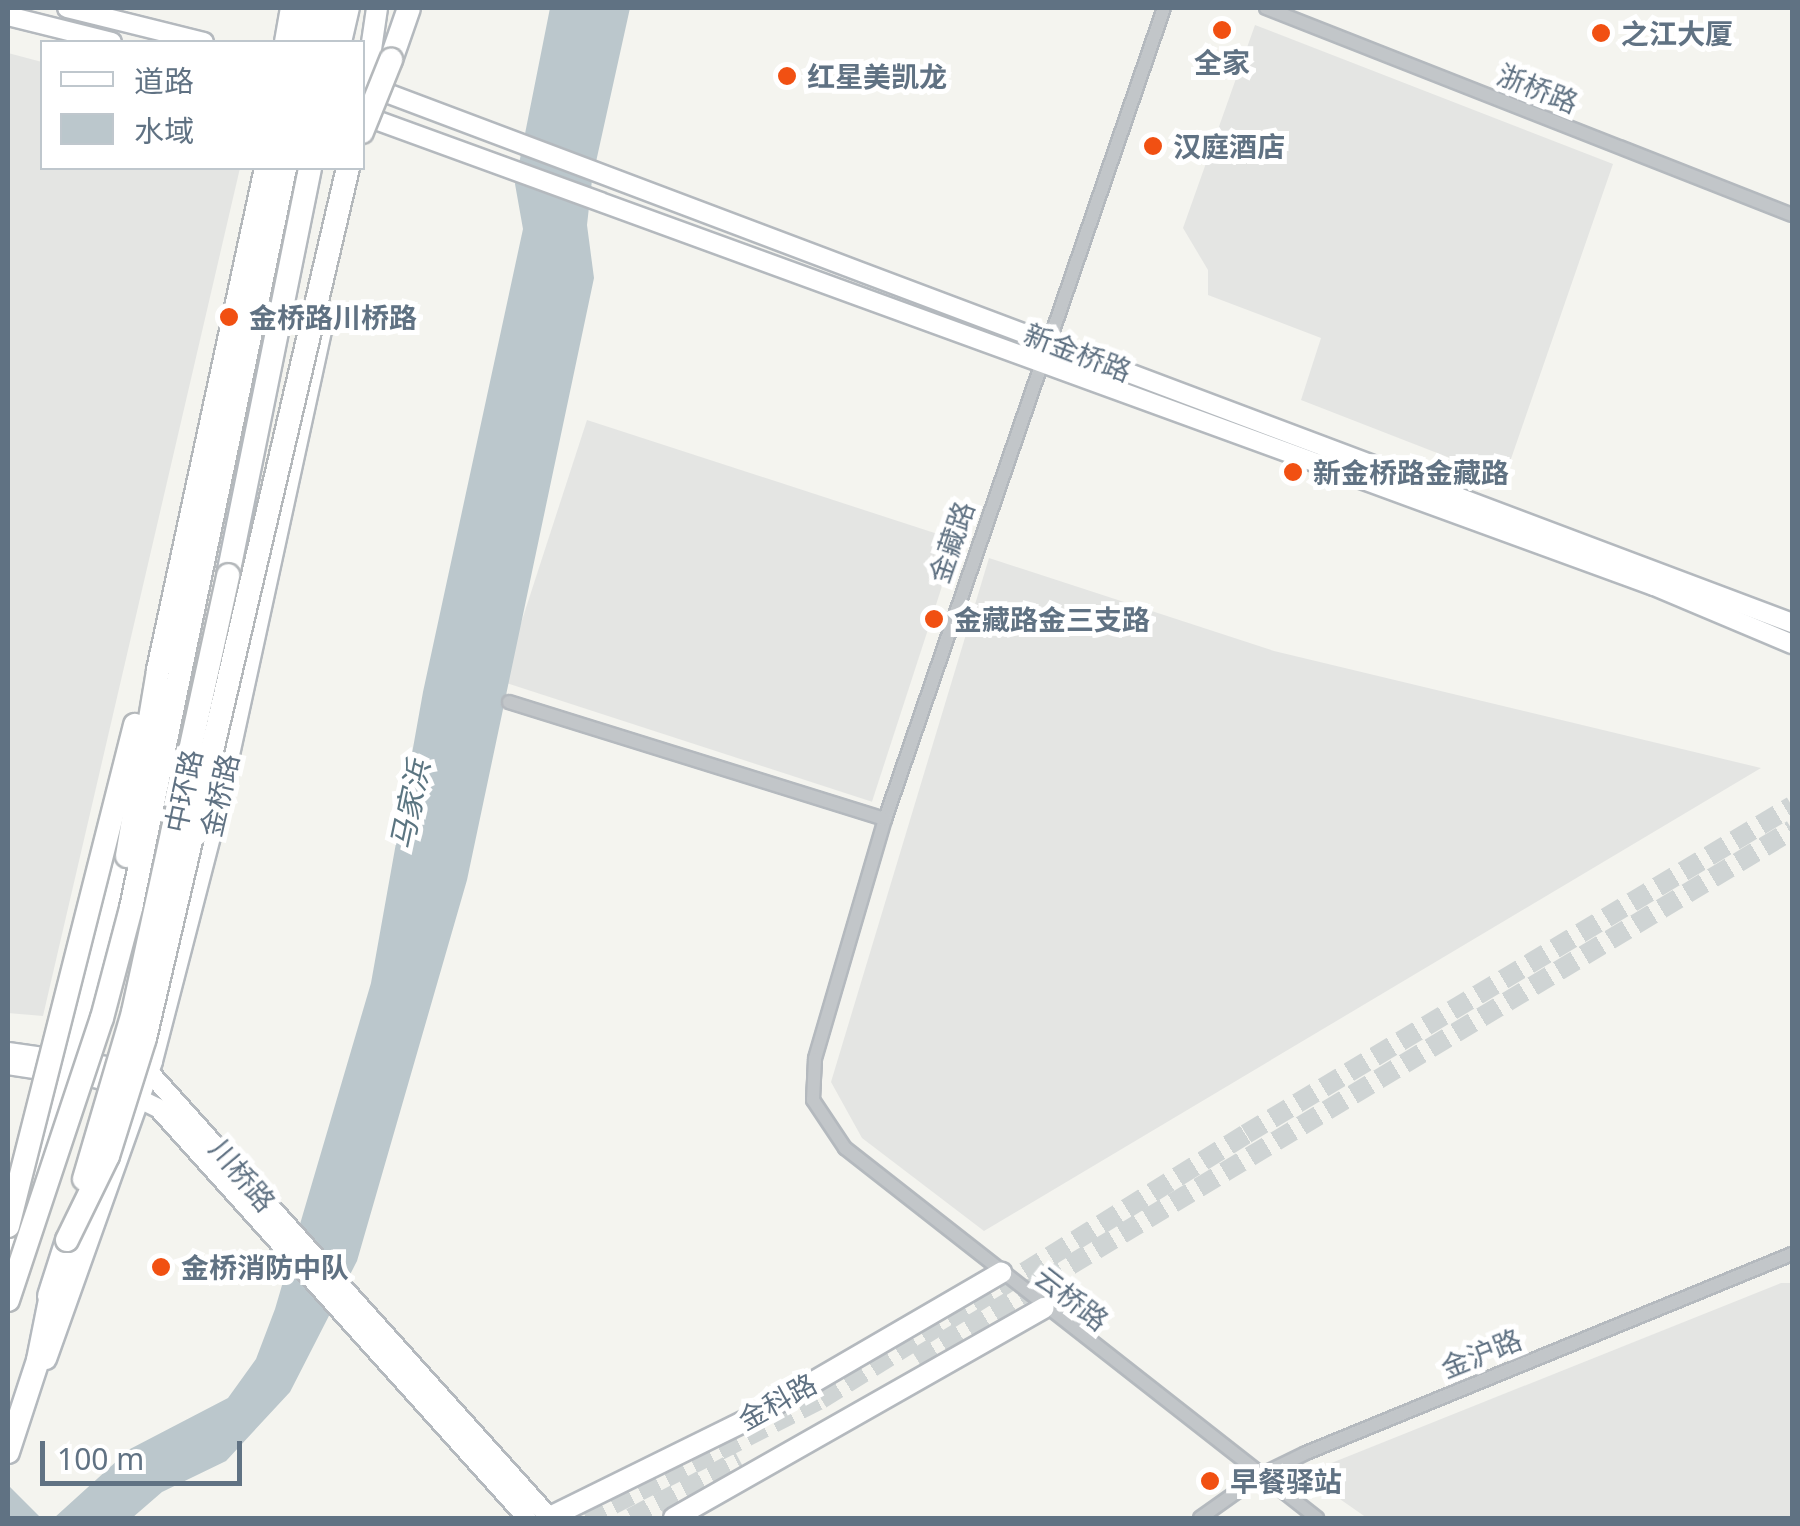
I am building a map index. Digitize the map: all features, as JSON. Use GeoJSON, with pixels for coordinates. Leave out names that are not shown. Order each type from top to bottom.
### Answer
{"type":"FeatureCollection","features":[{"type":"Feature","properties":{"kind":"highway"},"geometry":{"type":"LineString","coordinates":[[286,40],[292,8]]}},
{"type":"Feature","properties":{"kind":"highway"},"geometry":{"type":"LineString","coordinates":[[299,40],[313,8]]}},
{"type":"Feature","properties":{"kind":"highway"},"geometry":{"type":"LineString","coordinates":[[309,40],[313,8]]}},
{"type":"Feature","properties":{"kind":"highway"},"geometry":{"type":"LineString","coordinates":[[342,40],[350,8]]}},
{"type":"Feature","properties":{"kind":"highway"},"geometry":{"type":"LineString","coordinates":[[365,124],[409,8]]}},
{"type":"Feature","properties":{"kind":"highway"},"geometry":{"type":"LineString","coordinates":[[120,954],[127,856],[158,670],[274,170]]}},
{"type":"Feature","properties":{"kind":"highway","name":"中环路"},"geometry":{"type":"LineString","coordinates":[[8,1300],[120,954],[274,170]]}},
{"type":"Feature","properties":{"kind":"highway","name":"中环路"},"geometry":{"type":"LineString","coordinates":[[8,1402],[54,1285],[133,1012],[170,855],[310,170]]}},
{"type":"Feature","properties":{"kind":"highway"},"geometry":{"type":"LineString","coordinates":[[67,1240],[108,1156],[146,1038],[351,170]]}},
{"type":"Feature","properties":{"kind":"highway"},"geometry":{"type":"LineString","coordinates":[[8,1226],[134,728],[158,670]]}},
{"type":"Feature","properties":{"kind":"highway"},"geometry":{"type":"LineString","coordinates":[[12,1445],[38,1360],[54,1285]]}},
{"type":"Feature","properties":{"kind":"main road"},"geometry":{"type":"LineString","coordinates":[[298,40],[303,8]]}},
{"type":"Feature","properties":{"kind":"main road"},"geometry":{"type":"LineString","coordinates":[[320,40],[328,8]]}},
{"type":"Feature","properties":{"kind":"main road"},"geometry":{"type":"LineString","coordinates":[[365,79],[377,8]]}},
{"type":"Feature","properties":{"kind":"main road"},"geometry":{"type":"LineString","coordinates":[[8,1255],[66,1064],[167,678],[274,170]]}},
{"type":"Feature","properties":{"kind":"main road","name":"金桥路"},"geometry":{"type":"LineString","coordinates":[[8,1462],[149,1072],[217,810],[351,170]]}},
{"type":"Feature","properties":{"kind":"main road","name":"金科路"},"geometry":{"type":"LineString","coordinates":[[549,1518],[755,1416],[1001,1273]]}},
{"type":"Feature","properties":{"kind":"main road","name":"金科路"},"geometry":{"type":"LineString","coordinates":[[674,1518],[1044,1308]]}},
{"type":"Feature","properties":{"kind":"street"},"geometry":{"type":"LineString","coordinates":[[67,8],[196,40]]}},
{"type":"Feature","properties":{"kind":"street","name":"金藏路"},"geometry":{"type":"LineString","coordinates":[[814,1100],[815,1059],[885,819],[1038,362],[1164,8]]}},
{"type":"Feature","properties":{"kind":"street","name":"浙桥路"},"geometry":{"type":"LineString","coordinates":[[1266,8],[1792,215]]}},
{"type":"Feature","properties":{"kind":"street"},"geometry":{"type":"LineString","coordinates":[[8,16],[104,40]]}},
{"type":"Feature","properties":{"kind":"street","name":"新金桥路"},"geometry":{"type":"LineString","coordinates":[[365,85],[611,174],[1792,623]]}},
{"type":"Feature","properties":{"kind":"street","name":"新金桥路"},"geometry":{"type":"LineString","coordinates":[[365,114],[1654,586],[1792,644]]}},
{"type":"Feature","properties":{"kind":"street"},"geometry":{"type":"LineString","coordinates":[[509,702],[885,819]]}},
{"type":"Feature","properties":{"kind":"street"},"geometry":{"type":"LineString","coordinates":[[8,1052],[66,1064],[149,1072]]}},
{"type":"Feature","properties":{"kind":"street"},"geometry":{"type":"LineString","coordinates":[[8,1065],[66,1064]]}},
{"type":"Feature","properties":{"kind":"street","name":"川桥路"},"geometry":{"type":"LineString","coordinates":[[66,1064],[140,1096],[260,1206]]}},
{"type":"Feature","properties":{"kind":"street","name":"川桥路"},"geometry":{"type":"LineString","coordinates":[[149,1072],[527,1518]]}},
{"type":"Feature","properties":{"kind":"street","name":"云桥路"},"geometry":{"type":"LineString","coordinates":[[814,1100],[845,1148],[1044,1308],[1317,1518]]}},
{"type":"Feature","properties":{"kind":"street","name":"金沪路"},"geometry":{"type":"LineString","coordinates":[[1200,1518],[1259,1476],[1792,1254]]}},
{"type":"Feature","properties":{"kind":"street","name":"川桥路"},"geometry":{"type":"LineString","coordinates":[[381,1343],[549,1518]]}},
{"type":"Feature","properties":{"kind":"shaded area"},"geometry":{"type":"Polygon","coordinates":[[[1255,25],[1613,164],[1504,479],[1301,400],[1321,338],[1208,295],[1208,270],[1183,228],[1255,25]]]}},
{"type":"Feature","properties":{"kind":"shaded area"},"geometry":{"type":"Polygon","coordinates":[[[8,53],[40,61],[40,170],[240,170],[43,1016],[8,1013],[8,53]]]}},
{"type":"Feature","properties":{"kind":"shaded area"},"geometry":{"type":"Polygon","coordinates":[[[587,420],[957,540],[872,802],[502,682],[587,420]]]}},
{"type":"Feature","properties":{"kind":"shaded area"},"geometry":{"type":"Polygon","coordinates":[[[989,558],[1274,651],[1761,768],[984,1231],[862,1138],[831,1082],[989,558]]]}},
{"type":"Feature","properties":{"kind":"shaded area"},"geometry":{"type":"Polygon","coordinates":[[[1781,1283],[1792,1283],[1792,1518],[1367,1518],[1327,1490],[1324,1466],[1781,1283]]]}},
{"type":"Feature","properties":{"kind":"water","name":"马家浜"},"geometry":{"type":"Polygon","coordinates":[[[550,8],[630,8],[592,180],[587,225],[594,278],[467,880],[357,1261],[290,1392],[226,1461],[162,1492],[132,1518],[54,1518],[130,1449],[228,1398],[256,1359],[275,1309],[371,983],[423,692],[523,229],[515,184],[550,8]]]}},
{"type":"Feature","properties":{"kind":"water"},"geometry":{"type":"Polygon","coordinates":[[[8,1485],[41,1518],[8,1518],[8,1485]]]}},
{"type":"Feature","properties":{"kind":"tunnel"},"geometry":{"type":"LineString","coordinates":[[586,1518],[821,1399],[1246,1134],[1792,806]]}},
{"type":"Feature","properties":{"kind":"tunnel"},"geometry":{"type":"LineString","coordinates":[[916,1358],[1792,830]]}},
{"type":"Feature","properties":{"kind":"tunnel"},"geometry":{"type":"LineString","coordinates":[[631,1518],[739,1460]]}},
{"type":"Feature","properties":{"kind":"place","name":"全家"},"geometry":{"type":"Point","coordinates":[1222,30]}},
{"type":"Feature","properties":{"kind":"place","name":"之江大厦"},"geometry":{"type":"Point","coordinates":[1601,33]}},
{"type":"Feature","properties":{"kind":"place","name":"红星美凯龙"},"geometry":{"type":"Point","coordinates":[787,76]}},
{"type":"Feature","properties":{"kind":"place","name":"汉庭酒店"},"geometry":{"type":"Point","coordinates":[1153,146]}},
{"type":"Feature","properties":{"kind":"place","name":"金桥路川桥路"},"geometry":{"type":"Point","coordinates":[229,317]}},
{"type":"Feature","properties":{"kind":"place","name":"新金桥路金藏路"},"geometry":{"type":"Point","coordinates":[1293,472]}},
{"type":"Feature","properties":{"kind":"place","name":"金藏路金三支路"},"geometry":{"type":"Point","coordinates":[934,619]}},
{"type":"Feature","properties":{"kind":"place","name":"金桥消防中队"},"geometry":{"type":"Point","coordinates":[161,1267]}},
{"type":"Feature","properties":{"kind":"place","name":"早餐驿站"},"geometry":{"type":"Point","coordinates":[1210,1481]}}]}
